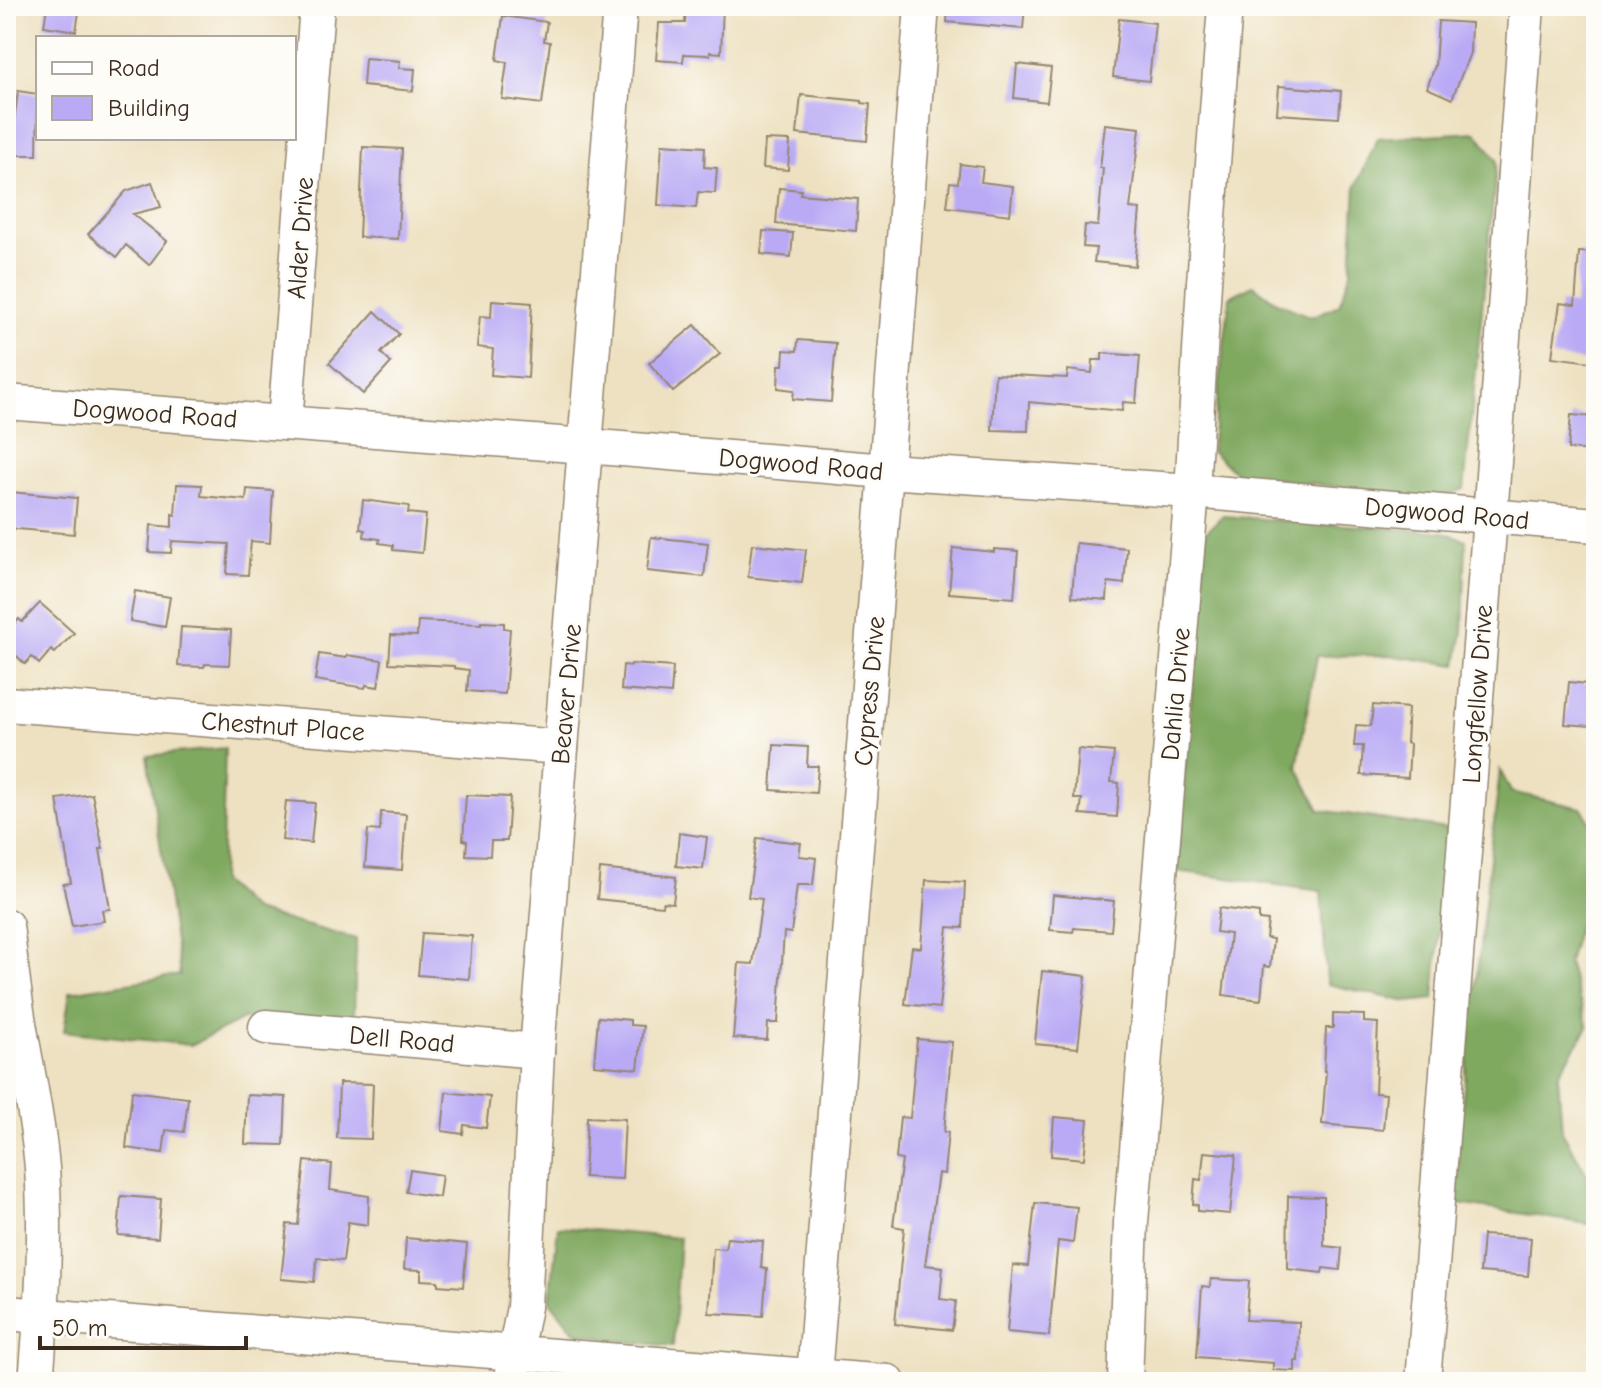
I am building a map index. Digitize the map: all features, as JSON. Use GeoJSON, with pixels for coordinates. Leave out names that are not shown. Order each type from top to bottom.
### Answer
{"type":"FeatureCollection","features":[{"type":"Feature","properties":{"kind":"street","name":"Alder Drive"},"geometry":{"type":"LineString","coordinates":[[285,423],[301,121],[317,6]]}},
{"type":"Feature","properties":{"kind":"street","name":"Beaver Drive"},"geometry":{"type":"LineString","coordinates":[[514,1368],[524,1307],[537,1051],[620,6]]}},
{"type":"Feature","properties":{"kind":"street","name":"Cypress Drive"},"geometry":{"type":"LineString","coordinates":[[814,1376],[922,6]]}},
{"type":"Feature","properties":{"kind":"street","name":"Dahlia Drive"},"geometry":{"type":"LineString","coordinates":[[1125,1382],[1131,1222],[1192,491],[1225,6]]}},
{"type":"Feature","properties":{"kind":"street","name":"Longfellow Drive"},"geometry":{"type":"LineString","coordinates":[[1423,1382],[1527,6]]}},
{"type":"Feature","properties":{"kind":"street","name":"Dogwood Road"},"geometry":{"type":"LineString","coordinates":[[6,402],[886,471],[1192,491],[1596,525]]}},
{"type":"Feature","properties":{"kind":"street","name":"Chestnut Place"},"geometry":{"type":"LineString","coordinates":[[6,704],[561,747]]}},
{"type":"Feature","properties":{"kind":"street"},"geometry":{"type":"LineString","coordinates":[[6,926],[42,1165],[45,1234],[36,1382]]}},
{"type":"Feature","properties":{"kind":"street","name":"Dell Road"},"geometry":{"type":"LineString","coordinates":[[266,1027],[537,1051]]}},
{"type":"Feature","properties":{"kind":"street"},"geometry":{"type":"LineString","coordinates":[[6,1313],[514,1368],[814,1376],[888,1382]]}},
{"type":"Feature","properties":{"kind":"green space"},"geometry":{"type":"Polygon","coordinates":[[[1476,132],[1497,160],[1464,489],[1432,500],[1236,473],[1211,451],[1230,297],[1253,285],[1276,302],[1311,317],[1339,305],[1351,272],[1356,186],[1378,138],[1476,132]]]}},
{"type":"Feature","properties":{"kind":"green space"},"geometry":{"type":"Polygon","coordinates":[[[1222,516],[1443,532],[1466,540],[1463,631],[1457,665],[1389,655],[1317,656],[1297,767],[1320,810],[1448,829],[1434,999],[1407,1002],[1327,984],[1321,891],[1176,871],[1206,532],[1222,516]]]}},
{"type":"Feature","properties":{"kind":"green space"},"geometry":{"type":"Polygon","coordinates":[[[225,748],[221,881],[254,911],[356,939],[354,1017],[243,1019],[191,1045],[64,1031],[70,992],[180,975],[147,756],[225,748]]]}},
{"type":"Feature","properties":{"kind":"green space"},"geometry":{"type":"Polygon","coordinates":[[[1500,770],[1511,792],[1581,808],[1596,830],[1596,891],[1580,919],[1568,963],[1588,1027],[1558,1075],[1562,1131],[1596,1190],[1596,1225],[1451,1203],[1500,770]]]}},
{"type":"Feature","properties":{"kind":"green space"},"geometry":{"type":"Polygon","coordinates":[[[558,1227],[680,1238],[673,1346],[611,1340],[574,1331],[550,1301],[558,1227]]]}},
{"type":"Feature","properties":{"kind":"building"},"geometry":{"type":"Polygon","coordinates":[[[47,6],[80,6],[76,31],[44,26],[47,6]]]}},
{"type":"Feature","properties":{"kind":"building"},"geometry":{"type":"Polygon","coordinates":[[[686,6],[723,6],[721,53],[684,54],[683,62],[656,60],[659,23],[685,23],[686,6]]]}},
{"type":"Feature","properties":{"kind":"building"},"geometry":{"type":"Polygon","coordinates":[[[948,6],[1025,6],[1023,29],[947,22],[948,6]]]}},
{"type":"Feature","properties":{"kind":"building"},"geometry":{"type":"Polygon","coordinates":[[[503,16],[547,22],[544,41],[550,42],[542,104],[502,99],[507,62],[497,60],[503,16]]]}},
{"type":"Feature","properties":{"kind":"building"},"geometry":{"type":"Polygon","coordinates":[[[1119,19],[1155,23],[1149,81],[1113,77],[1119,19]]]}},
{"type":"Feature","properties":{"kind":"building"},"geometry":{"type":"Polygon","coordinates":[[[1438,21],[1471,23],[1470,53],[1452,99],[1427,88],[1435,66],[1438,21]]]}},
{"type":"Feature","properties":{"kind":"building"},"geometry":{"type":"Polygon","coordinates":[[[365,58],[400,61],[399,68],[415,69],[413,91],[363,86],[365,58]]]}},
{"type":"Feature","properties":{"kind":"building"},"geometry":{"type":"Polygon","coordinates":[[[1017,64],[1051,68],[1047,102],[1014,98],[1017,64]]]}},
{"type":"Feature","properties":{"kind":"building"},"geometry":{"type":"Polygon","coordinates":[[[1279,86],[1341,91],[1339,118],[1277,114],[1279,86]]]}},
{"type":"Feature","properties":{"kind":"building"},"geometry":{"type":"Polygon","coordinates":[[[18,91],[36,94],[37,155],[10,153],[18,91]]]}},
{"type":"Feature","properties":{"kind":"building"},"geometry":{"type":"Polygon","coordinates":[[[801,95],[870,104],[867,141],[797,134],[801,95]]]}},
{"type":"Feature","properties":{"kind":"building"},"geometry":{"type":"Polygon","coordinates":[[[1105,124],[1140,128],[1130,208],[1140,209],[1135,266],[1094,262],[1096,248],[1083,247],[1085,225],[1098,226],[1105,124]]]}},
{"type":"Feature","properties":{"kind":"building"},"geometry":{"type":"Polygon","coordinates":[[[765,140],[790,141],[788,170],[763,168],[765,140]]]}},
{"type":"Feature","properties":{"kind":"building"},"geometry":{"type":"Polygon","coordinates":[[[662,144],[705,147],[704,167],[717,168],[715,193],[698,192],[696,208],[658,205],[662,144]]]}},
{"type":"Feature","properties":{"kind":"building"},"geometry":{"type":"Polygon","coordinates":[[[363,147],[402,149],[398,239],[359,237],[363,147]]]}},
{"type":"Feature","properties":{"kind":"building"},"geometry":{"type":"Polygon","coordinates":[[[960,164],[983,167],[981,182],[1013,186],[1010,215],[947,207],[950,182],[958,183],[960,164]]]}},
{"type":"Feature","properties":{"kind":"building"},"geometry":{"type":"Polygon","coordinates":[[[152,182],[161,207],[133,214],[167,241],[149,265],[126,245],[117,257],[88,234],[126,191],[152,182]]]}},
{"type":"Feature","properties":{"kind":"building"},"geometry":{"type":"Polygon","coordinates":[[[779,188],[801,190],[800,194],[858,199],[856,231],[776,224],[779,188]]]}},
{"type":"Feature","properties":{"kind":"building"},"geometry":{"type":"Polygon","coordinates":[[[763,231],[793,233],[791,257],[761,254],[763,231]]]}},
{"type":"Feature","properties":{"kind":"building"},"geometry":{"type":"Polygon","coordinates":[[[1579,252],[1596,253],[1596,316],[1590,362],[1552,357],[1560,303],[1575,305],[1579,252]]]}},
{"type":"Feature","properties":{"kind":"building"},"geometry":{"type":"Polygon","coordinates":[[[492,300],[532,303],[528,378],[491,375],[493,349],[477,347],[480,316],[491,317],[492,300]]]}},
{"type":"Feature","properties":{"kind":"building"},"geometry":{"type":"Polygon","coordinates":[[[375,311],[399,334],[381,353],[391,363],[363,394],[329,363],[375,311]]]}},
{"type":"Feature","properties":{"kind":"building"},"geometry":{"type":"Polygon","coordinates":[[[695,325],[720,354],[673,392],[649,363],[695,325]]]}},
{"type":"Feature","properties":{"kind":"building"},"geometry":{"type":"Polygon","coordinates":[[[798,340],[836,343],[831,402],[793,399],[794,390],[778,388],[779,365],[783,365],[784,350],[797,351],[798,340]]]}},
{"type":"Feature","properties":{"kind":"building"},"geometry":{"type":"Polygon","coordinates":[[[1102,353],[1140,356],[1136,403],[1123,402],[1122,411],[1029,402],[1028,431],[992,430],[995,374],[1067,378],[1068,370],[1092,373],[1093,360],[1102,360],[1102,353]]]}},
{"type":"Feature","properties":{"kind":"building"},"geometry":{"type":"Polygon","coordinates":[[[1571,415],[1596,417],[1596,451],[1568,449],[1571,415]]]}},
{"type":"Feature","properties":{"kind":"building"},"geometry":{"type":"Polygon","coordinates":[[[177,484],[202,485],[201,496],[246,500],[247,489],[273,491],[270,543],[251,541],[248,575],[227,574],[229,544],[172,541],[171,553],[149,552],[151,525],[172,527],[177,484]]]}},
{"type":"Feature","properties":{"kind":"building"},"geometry":{"type":"Polygon","coordinates":[[[10,492],[77,498],[74,534],[6,528],[10,492]]]}},
{"type":"Feature","properties":{"kind":"building"},"geometry":{"type":"Polygon","coordinates":[[[363,500],[409,506],[408,513],[426,515],[422,553],[393,550],[393,545],[379,543],[380,539],[364,537],[365,530],[360,529],[363,500]]]}},
{"type":"Feature","properties":{"kind":"building"},"geometry":{"type":"Polygon","coordinates":[[[651,537],[708,543],[704,577],[647,571],[651,537]]]}},
{"type":"Feature","properties":{"kind":"building"},"geometry":{"type":"Polygon","coordinates":[[[1076,543],[1127,548],[1124,584],[1108,582],[1107,600],[1072,597],[1076,543]]]}},
{"type":"Feature","properties":{"kind":"building"},"geometry":{"type":"Polygon","coordinates":[[[752,544],[806,550],[802,583],[748,577],[752,544]]]}},
{"type":"Feature","properties":{"kind":"building"},"geometry":{"type":"Polygon","coordinates":[[[953,548],[1018,551],[1014,598],[949,593],[953,548]]]}},
{"type":"Feature","properties":{"kind":"building"},"geometry":{"type":"Polygon","coordinates":[[[135,591],[170,597],[165,627],[130,621],[135,591]]]}},
{"type":"Feature","properties":{"kind":"building"},"geometry":{"type":"Polygon","coordinates":[[[40,603],[74,633],[55,653],[51,650],[39,664],[32,657],[25,664],[6,646],[6,633],[40,603]]]}},
{"type":"Feature","properties":{"kind":"building"},"geometry":{"type":"Polygon","coordinates":[[[418,621],[504,623],[504,628],[510,629],[505,694],[467,691],[469,670],[454,666],[389,663],[391,635],[417,636],[418,621]]]}},
{"type":"Feature","properties":{"kind":"building"},"geometry":{"type":"Polygon","coordinates":[[[181,627],[231,630],[229,665],[178,666],[181,627]]]}},
{"type":"Feature","properties":{"kind":"building"},"geometry":{"type":"Polygon","coordinates":[[[319,654],[382,660],[378,687],[366,685],[365,688],[315,680],[319,654]]]}},
{"type":"Feature","properties":{"kind":"building"},"geometry":{"type":"Polygon","coordinates":[[[623,665],[673,667],[671,694],[621,690],[623,665]]]}},
{"type":"Feature","properties":{"kind":"building"},"geometry":{"type":"Polygon","coordinates":[[[1569,682],[1596,685],[1592,726],[1565,724],[1569,682]]]}},
{"type":"Feature","properties":{"kind":"building"},"geometry":{"type":"Polygon","coordinates":[[[1373,705],[1408,708],[1408,778],[1361,775],[1363,746],[1354,746],[1356,725],[1371,726],[1373,705]]]}},
{"type":"Feature","properties":{"kind":"building"},"geometry":{"type":"Polygon","coordinates":[[[774,745],[808,747],[807,766],[818,766],[816,793],[771,790],[774,745]]]}},
{"type":"Feature","properties":{"kind":"building"},"geometry":{"type":"Polygon","coordinates":[[[1078,749],[1114,752],[1111,782],[1119,783],[1117,817],[1080,814],[1082,799],[1074,799],[1078,749]]]}},
{"type":"Feature","properties":{"kind":"building"},"geometry":{"type":"Polygon","coordinates":[[[92,794],[110,909],[102,910],[104,921],[72,926],[63,884],[71,883],[57,799],[92,794]]]}},
{"type":"Feature","properties":{"kind":"building"},"geometry":{"type":"Polygon","coordinates":[[[466,795],[510,797],[507,841],[491,841],[490,856],[466,855],[467,841],[463,840],[466,795]]]}},
{"type":"Feature","properties":{"kind":"building"},"geometry":{"type":"Polygon","coordinates":[[[286,801],[315,803],[311,843],[282,840],[286,801]]]}},
{"type":"Feature","properties":{"kind":"building"},"geometry":{"type":"Polygon","coordinates":[[[381,812],[406,814],[402,870],[365,867],[368,830],[380,831],[381,812]]]}},
{"type":"Feature","properties":{"kind":"building"},"geometry":{"type":"Polygon","coordinates":[[[679,833],[707,837],[703,869],[676,866],[679,833]]]}},
{"type":"Feature","properties":{"kind":"building"},"geometry":{"type":"Polygon","coordinates":[[[757,838],[801,843],[799,856],[816,858],[813,885],[797,885],[791,933],[784,932],[778,1023],[768,1023],[767,1040],[733,1038],[739,963],[753,964],[762,899],[748,897],[757,838]]]}},
{"type":"Feature","properties":{"kind":"building"},"geometry":{"type":"Polygon","coordinates":[[[600,869],[676,877],[673,903],[663,902],[662,906],[597,899],[600,869]]]}},
{"type":"Feature","properties":{"kind":"building"},"geometry":{"type":"Polygon","coordinates":[[[926,880],[965,882],[963,928],[948,927],[939,1008],[905,1004],[912,947],[921,948],[926,880]]]}},
{"type":"Feature","properties":{"kind":"building"},"geometry":{"type":"Polygon","coordinates":[[[1053,895],[1114,901],[1111,931],[1050,930],[1053,895]]]}},
{"type":"Feature","properties":{"kind":"building"},"geometry":{"type":"Polygon","coordinates":[[[1219,908],[1259,913],[1259,920],[1268,921],[1266,938],[1273,939],[1270,967],[1264,966],[1261,1000],[1223,995],[1230,934],[1216,932],[1219,908]]]}},
{"type":"Feature","properties":{"kind":"building"},"geometry":{"type":"Polygon","coordinates":[[[422,933],[472,936],[469,979],[418,975],[422,933]]]}},
{"type":"Feature","properties":{"kind":"building"},"geometry":{"type":"Polygon","coordinates":[[[1042,971],[1086,976],[1078,1048],[1035,1044],[1042,971]]]}},
{"type":"Feature","properties":{"kind":"building"},"geometry":{"type":"Polygon","coordinates":[[[1333,1014],[1364,1015],[1364,1022],[1378,1023],[1375,1093],[1386,1094],[1383,1130],[1322,1124],[1326,1028],[1333,1028],[1333,1014]]]}},
{"type":"Feature","properties":{"kind":"building"},"geometry":{"type":"Polygon","coordinates":[[[598,1017],[630,1020],[630,1025],[643,1026],[638,1069],[594,1065],[598,1017]]]}},
{"type":"Feature","properties":{"kind":"building"},"geometry":{"type":"Polygon","coordinates":[[[917,1039],[952,1042],[944,1132],[948,1132],[944,1174],[938,1173],[925,1265],[943,1267],[940,1299],[956,1301],[952,1330],[895,1324],[904,1228],[893,1226],[902,1160],[896,1159],[900,1117],[910,1118],[917,1039]]]}},
{"type":"Feature","properties":{"kind":"building"},"geometry":{"type":"Polygon","coordinates":[[[339,1083],[373,1084],[371,1139],[337,1138],[339,1083]]]}},
{"type":"Feature","properties":{"kind":"building"},"geometry":{"type":"Polygon","coordinates":[[[132,1091],[188,1098],[184,1132],[166,1130],[163,1153],[126,1148],[132,1091]]]}},
{"type":"Feature","properties":{"kind":"building"},"geometry":{"type":"Polygon","coordinates":[[[446,1092],[490,1097],[486,1128],[464,1125],[463,1134],[442,1131],[446,1092]]]}},
{"type":"Feature","properties":{"kind":"building"},"geometry":{"type":"Polygon","coordinates":[[[247,1095],[286,1097],[284,1145],[245,1144],[247,1095]]]}},
{"type":"Feature","properties":{"kind":"building"},"geometry":{"type":"Polygon","coordinates":[[[587,1117],[625,1119],[622,1179],[584,1177],[587,1117]]]}},
{"type":"Feature","properties":{"kind":"building"},"geometry":{"type":"Polygon","coordinates":[[[1054,1117],[1088,1120],[1084,1159],[1051,1156],[1054,1117]]]}},
{"type":"Feature","properties":{"kind":"building"},"geometry":{"type":"Polygon","coordinates":[[[1204,1152],[1236,1155],[1230,1214],[1198,1211],[1198,1205],[1193,1204],[1195,1179],[1201,1180],[1204,1152]]]}},
{"type":"Feature","properties":{"kind":"building"},"geometry":{"type":"Polygon","coordinates":[[[305,1161],[332,1164],[330,1190],[369,1196],[368,1225],[348,1222],[343,1261],[317,1258],[314,1282],[281,1279],[287,1224],[298,1225],[305,1161]]]}},
{"type":"Feature","properties":{"kind":"building"},"geometry":{"type":"Polygon","coordinates":[[[410,1170],[442,1175],[439,1197],[406,1192],[410,1170]]]}},
{"type":"Feature","properties":{"kind":"building"},"geometry":{"type":"Polygon","coordinates":[[[121,1196],[161,1199],[158,1238],[118,1235],[121,1196]]]}},
{"type":"Feature","properties":{"kind":"building"},"geometry":{"type":"Polygon","coordinates":[[[1288,1196],[1324,1197],[1324,1246],[1342,1248],[1340,1270],[1323,1268],[1322,1273],[1287,1269],[1288,1196]]]}},
{"type":"Feature","properties":{"kind":"building"},"geometry":{"type":"Polygon","coordinates":[[[1035,1203],[1077,1207],[1073,1243],[1058,1241],[1049,1336],[1007,1332],[1013,1265],[1028,1266],[1035,1203]]]}},
{"type":"Feature","properties":{"kind":"building"},"geometry":{"type":"Polygon","coordinates":[[[1483,1235],[1531,1238],[1528,1276],[1480,1272],[1483,1235]]]}},
{"type":"Feature","properties":{"kind":"building"},"geometry":{"type":"Polygon","coordinates":[[[406,1238],[467,1244],[463,1287],[421,1280],[421,1270],[404,1269],[406,1238]]]}},
{"type":"Feature","properties":{"kind":"building"},"geometry":{"type":"Polygon","coordinates":[[[727,1238],[763,1241],[761,1268],[767,1269],[763,1316],[709,1313],[713,1248],[725,1249],[727,1238]]]}},
{"type":"Feature","properties":{"kind":"building"},"geometry":{"type":"Polygon","coordinates":[[[1211,1279],[1249,1281],[1246,1320],[1299,1322],[1295,1371],[1273,1370],[1273,1363],[1197,1357],[1202,1286],[1210,1287],[1211,1279]]]}}]}
